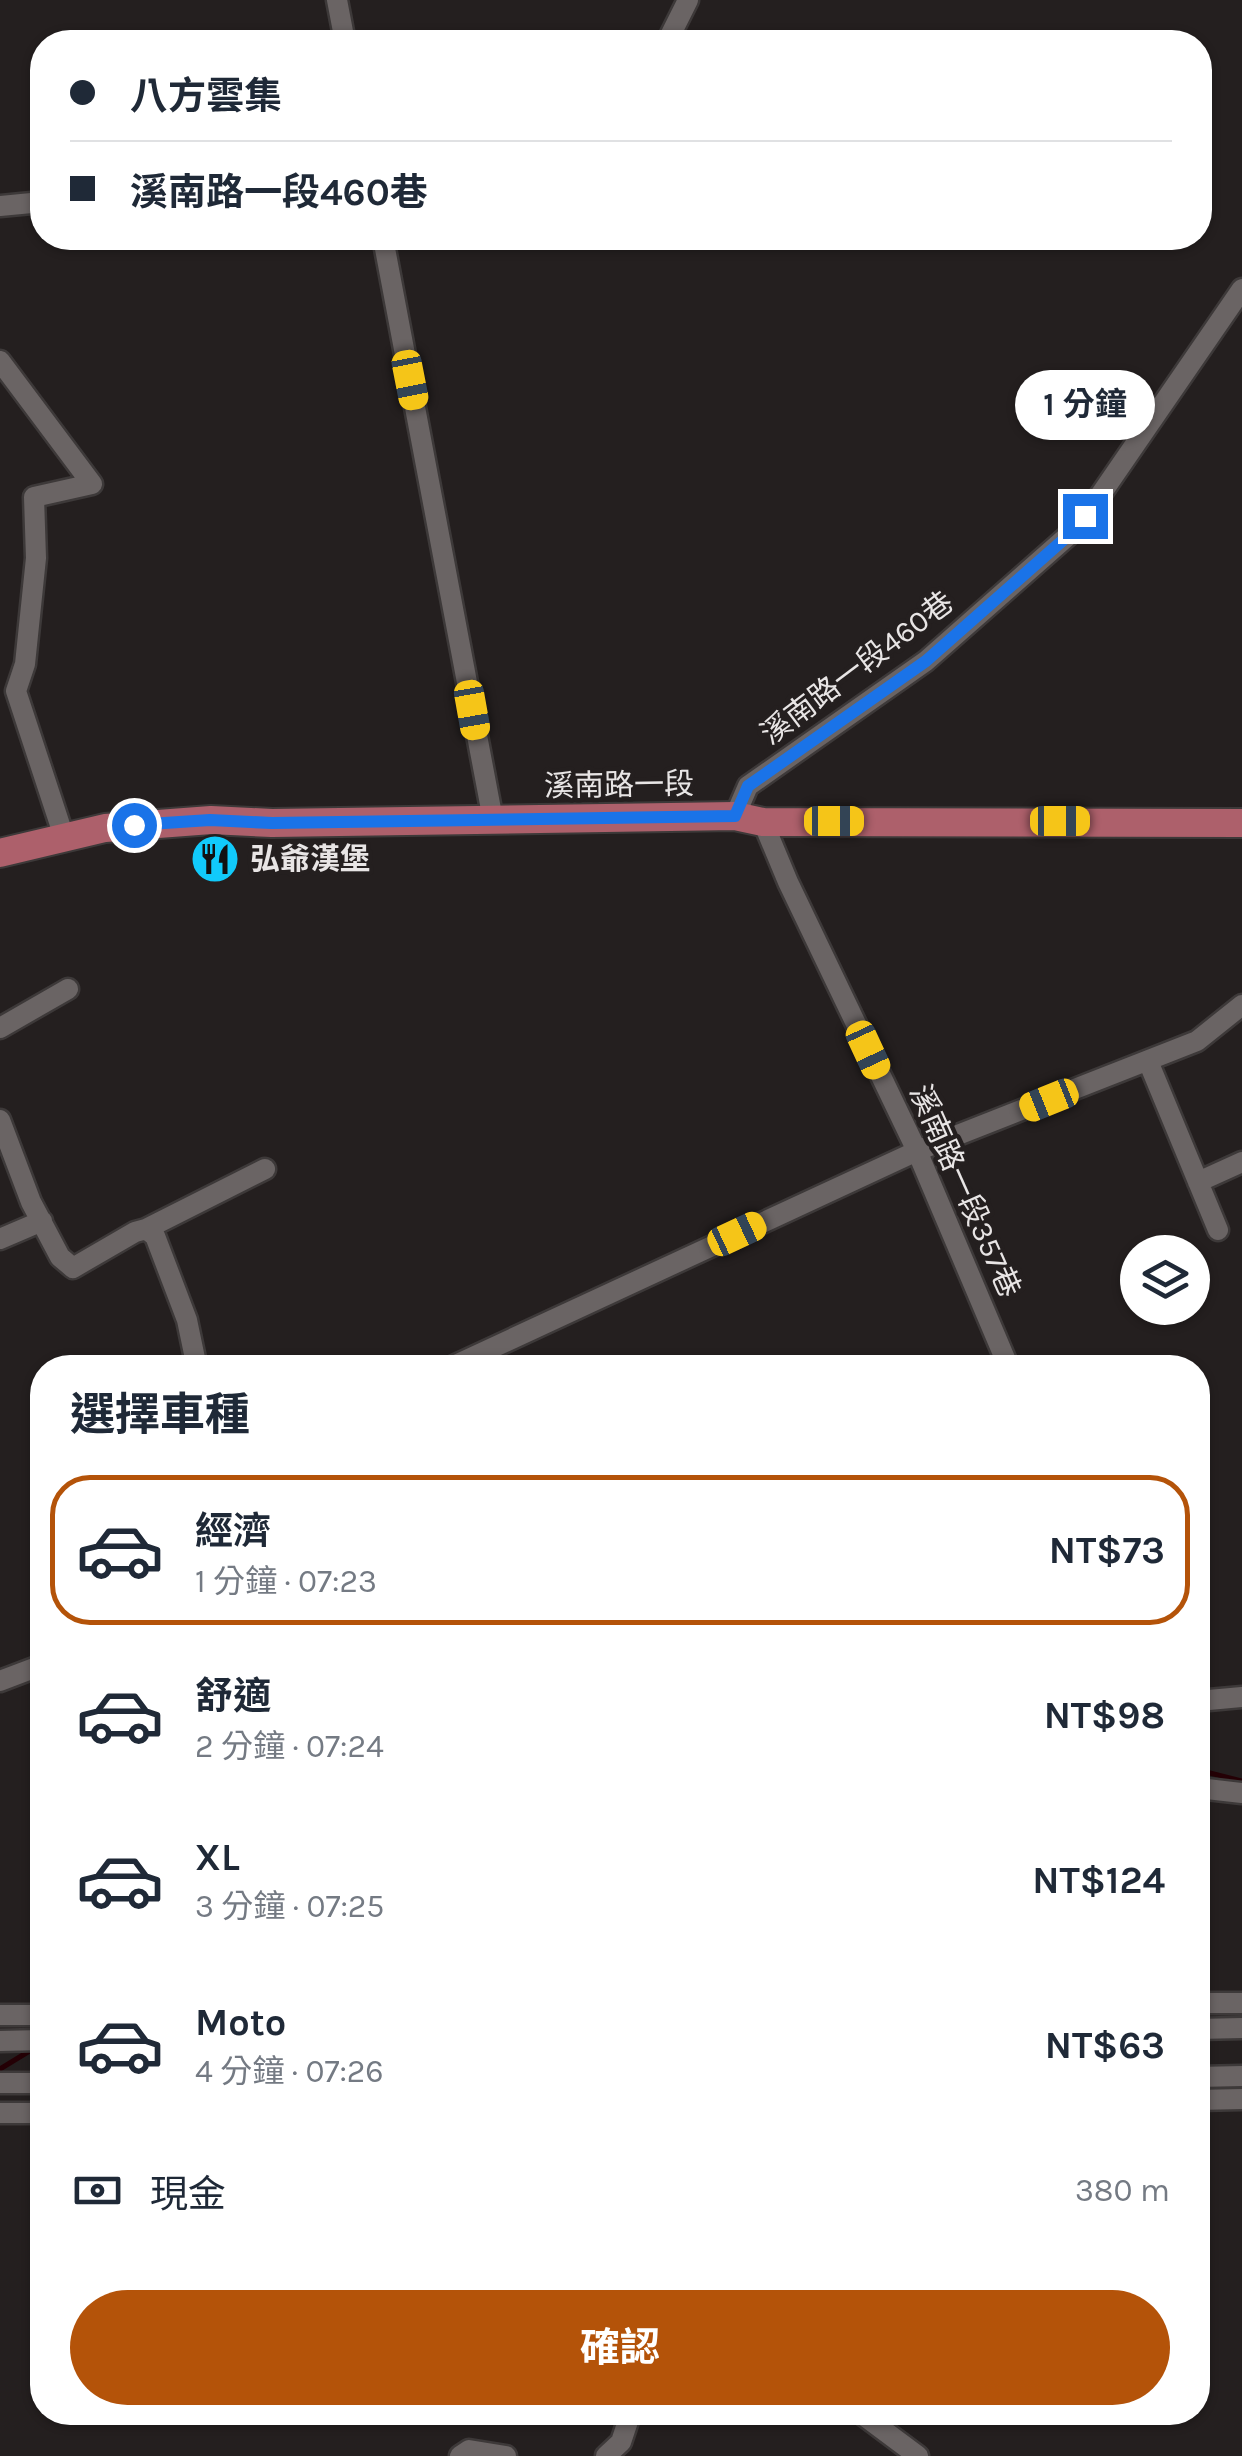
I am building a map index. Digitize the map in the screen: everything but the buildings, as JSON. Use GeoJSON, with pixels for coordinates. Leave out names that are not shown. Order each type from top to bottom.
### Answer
{"type":"FeatureCollection","features":[{"type":"Feature","properties":{"kind":"main road","name":"溪南路一段"},"geometry":{"type":"LineString","coordinates":[[0,854],[106,828],[210,820],[1242,823]]}},
{"type":"Feature","properties":{"kind":"street"},"geometry":{"type":"LineString","coordinates":[[336,0],[342,30]]}},
{"type":"Feature","properties":{"kind":"street"},"geometry":{"type":"LineString","coordinates":[[673,30],[688,0]]}},
{"type":"Feature","properties":{"kind":"street"},"geometry":{"type":"LineString","coordinates":[[0,206],[30,203]]}},
{"type":"Feature","properties":{"kind":"street"},"geometry":{"type":"LineString","coordinates":[[385,250],[493,820]]}},
{"type":"Feature","properties":{"kind":"street","name":"溪南路一段460巷"},"geometry":{"type":"LineString","coordinates":[[749,819],[748,786],[926,661],[1070,534],[1099,498],[1242,289]]}},
{"type":"Feature","properties":{"kind":"street"},"geometry":{"type":"LineString","coordinates":[[0,361],[92,484],[34,497],[36,558],[25,664],[16,692],[64,836]]}},
{"type":"Feature","properties":{"kind":"street","name":"溪南路一段357巷"},"geometry":{"type":"LineString","coordinates":[[749,819],[788,882],[917,1152],[1003,1355]]}},
{"type":"Feature","properties":{"kind":"street"},"geometry":{"type":"LineString","coordinates":[[0,1028],[68,990]]}},
{"type":"Feature","properties":{"kind":"street"},"geometry":{"type":"LineString","coordinates":[[477,1355],[917,1152],[1196,1042],[1240,1013]]}},
{"type":"Feature","properties":{"kind":"street"},"geometry":{"type":"LineString","coordinates":[[1148,1062],[1218,1230]]}},
{"type":"Feature","properties":{"kind":"street"},"geometry":{"type":"LineString","coordinates":[[0,1120],[32,1202],[60,1258],[73,1268],[265,1169]]}},
{"type":"Feature","properties":{"kind":"street"},"geometry":{"type":"LineString","coordinates":[[1198,1182],[1242,1162]]}},
{"type":"Feature","properties":{"kind":"street"},"geometry":{"type":"LineString","coordinates":[[0,1239],[42,1221]]}},
{"type":"Feature","properties":{"kind":"street"},"geometry":{"type":"LineString","coordinates":[[146,1228],[154,1236],[171,1275],[194,1355]]}},
{"type":"Feature","properties":{"kind":"street"},"geometry":{"type":"LineString","coordinates":[[0,1681],[30,1670]]}},
{"type":"Feature","properties":{"kind":"street"},"geometry":{"type":"LineString","coordinates":[[1210,1700],[1242,1697]]}},
{"type":"Feature","properties":{"kind":"street"},"geometry":{"type":"LineString","coordinates":[[1210,1789],[1242,1793]]}},
{"type":"Feature","properties":{"kind":"street"},"geometry":{"type":"LineString","coordinates":[[1210,2003],[1242,2003]]}},
{"type":"Feature","properties":{"kind":"street"},"geometry":{"type":"LineString","coordinates":[[1210,2029],[1242,2028]]}},
{"type":"Feature","properties":{"kind":"street"},"geometry":{"type":"LineString","coordinates":[[0,2041],[30,2040]]}},
{"type":"Feature","properties":{"kind":"street"},"geometry":{"type":"LineString","coordinates":[[1210,2077],[1242,2076]]}},
{"type":"Feature","properties":{"kind":"street"},"geometry":{"type":"LineString","coordinates":[[0,2083],[30,2082]]}},
{"type":"Feature","properties":{"kind":"street"},"geometry":{"type":"LineString","coordinates":[[1210,2100],[1242,2099]]}},
{"type":"Feature","properties":{"kind":"street"},"geometry":{"type":"LineString","coordinates":[[0,2112],[30,2113]]}},
{"type":"Feature","properties":{"kind":"street"},"geometry":{"type":"LineString","coordinates":[[606,2456],[621,2442],[627,2425]]}},
{"type":"Feature","properties":{"kind":"street"},"geometry":{"type":"LineString","coordinates":[[876,2425],[918,2456]]}},
{"type":"Feature","properties":{"kind":"street"},"geometry":{"type":"LineString","coordinates":[[460,2456],[469,2450],[506,2456]]}},
{"type":"Feature","properties":{"kind":"waterway"},"geometry":{"type":"LineString","coordinates":[[1210,1773],[1242,1781]]}},
{"type":"Feature","properties":{"kind":"waterway"},"geometry":{"type":"LineString","coordinates":[[0,2069],[30,2051]]}},
{"type":"Feature","properties":{"kind":"place","name":"弘爺漢堡"},"geometry":{"type":"Point","coordinates":[215,859]}},
{"type":"Feature","properties":{"kind":"route"},"geometry":{"type":"LineString","coordinates":[[134,825],[210,820],[272,823],[735,816],[748,786],[926,661],[1070,534],[1085,516]]}}]}
